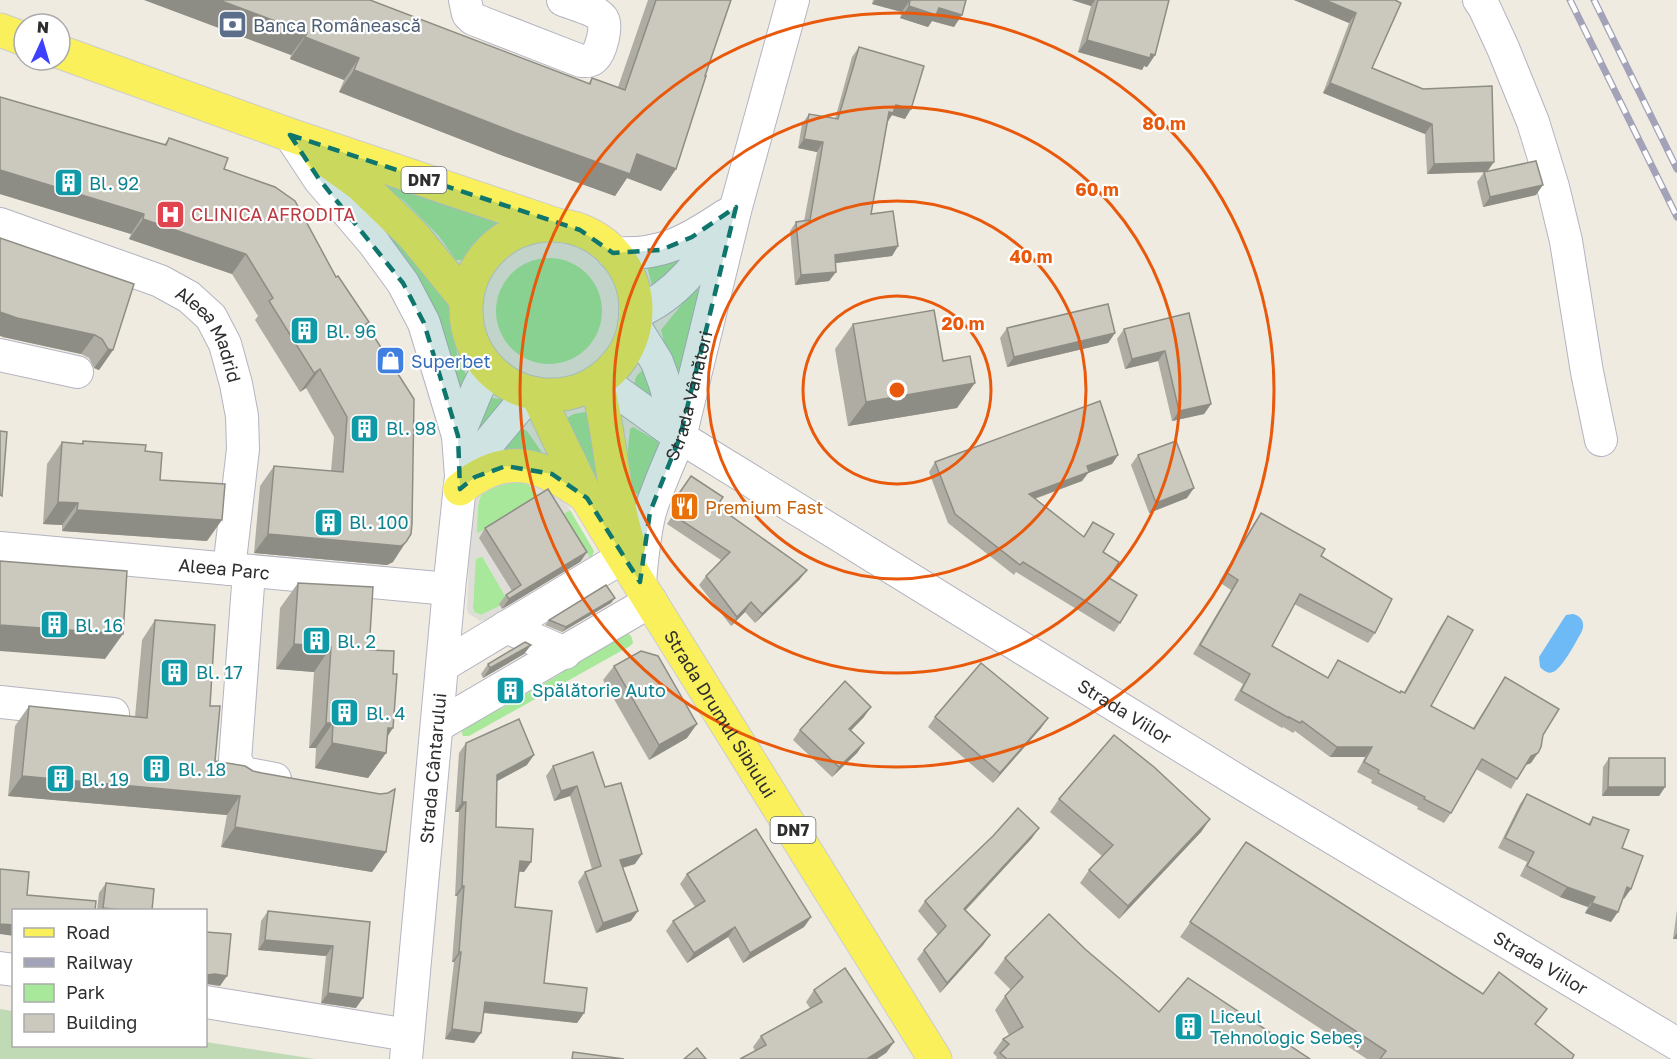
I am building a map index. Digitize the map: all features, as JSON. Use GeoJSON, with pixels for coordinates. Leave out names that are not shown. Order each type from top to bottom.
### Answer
{"type":"FeatureCollection","features":[{"type":"Feature","properties":{"kind":"main road","name":"DN7"},"geometry":{"type":"LineString","coordinates":[[72,56],[290,135],[558,225]]}},
{"type":"Feature","properties":{"kind":"main road","name":"DN7"},"geometry":{"type":"LineString","coordinates":[[290,135],[360,184],[413,235],[466,300]]}},
{"type":"Feature","properties":{"kind":"main road"},"geometry":{"type":"LineString","coordinates":[[558,225],[580,230],[599,240],[613,253],[628,274],[634,295],[634,319],[631,339],[612,370],[599,381],[565,394],[533,393],[502,380],[488,368],[473,346],[467,325],[466,300],[471,281],[481,261],[496,245],[514,233],[536,226],[558,225]]}},
{"type":"Feature","properties":{"kind":"main road","name":"Strada Drumul Sibiului"},"geometry":{"type":"LineString","coordinates":[[599,381],[616,496],[638,580]]}},
{"type":"Feature","properties":{"kind":"main road","name":"Strada Drumul Sibiului"},"geometry":{"type":"LineString","coordinates":[[533,393],[587,498],[935,1059]]}},
{"type":"Feature","properties":{"kind":"main road"},"geometry":{"type":"LineString","coordinates":[[461,482],[490,469],[522,466],[537,468],[552,474],[587,498]]}},
{"type":"Feature","properties":{"kind":"street"},"geometry":{"type":"LineString","coordinates":[[465,0],[468,14],[473,19],[580,61],[589,61],[595,58],[598,52],[606,26],[603,18],[564,0]]}},
{"type":"Feature","properties":{"kind":"street","name":"Strada Vânători"},"geometry":{"type":"LineString","coordinates":[[638,580],[650,513],[665,470],[680,437],[736,207],[793,0]]}},
{"type":"Feature","properties":{"kind":"street"},"geometry":{"type":"LineString","coordinates":[[1479,0],[1503,48],[1533,122],[1553,187],[1566,241],[1587,372],[1601,440]]}},
{"type":"Feature","properties":{"kind":"street"},"geometry":{"type":"LineString","coordinates":[[290,135],[319,179],[373,242],[403,283],[424,323],[458,436]]}},
{"type":"Feature","properties":{"kind":"street"},"geometry":{"type":"LineString","coordinates":[[613,253],[646,253],[675,245],[705,229],[736,207]]}},
{"type":"Feature","properties":{"kind":"street","name":"Strada Vânători"},"geometry":{"type":"LineString","coordinates":[[634,319],[662,299],[698,264],[736,207]]}},
{"type":"Feature","properties":{"kind":"street","name":"Aleea Madrid"},"geometry":{"type":"LineString","coordinates":[[0,224],[160,281],[189,297],[211,317],[225,344],[237,384],[242,416],[236,760],[243,772],[298,783]]}},
{"type":"Feature","properties":{"kind":"street"},"geometry":{"type":"LineString","coordinates":[[634,319],[657,362],[680,437]]}},
{"type":"Feature","properties":{"kind":"street"},"geometry":{"type":"LineString","coordinates":[[0,355],[77,372]]}},
{"type":"Feature","properties":{"kind":"street","name":"Strada Cântarului"},"geometry":{"type":"LineString","coordinates":[[407,1047],[461,482],[458,436],[488,368]]}},
{"type":"Feature","properties":{"kind":"street","name":"Strada Viilor"},"geometry":{"type":"LineString","coordinates":[[599,381],[680,437],[1246,786],[1677,1044]]}},
{"type":"Feature","properties":{"kind":"street"},"geometry":{"type":"LineString","coordinates":[[461,482],[533,393]]}},
{"type":"Feature","properties":{"kind":"street","name":"Aleea Parc"},"geometry":{"type":"LineString","coordinates":[[0,548],[449,589]]}},
{"type":"Feature","properties":{"kind":"street"},"geometry":{"type":"LineString","coordinates":[[442,666],[506,627],[638,580]]}},
{"type":"Feature","properties":{"kind":"street"},"geometry":{"type":"LineString","coordinates":[[436,726],[565,653],[638,580]]}},
{"type":"Feature","properties":{"kind":"street"},"geometry":{"type":"LineString","coordinates":[[506,627],[565,653]]}},
{"type":"Feature","properties":{"kind":"street"},"geometry":{"type":"LineString","coordinates":[[0,702],[113,714]]}},
{"type":"Feature","properties":{"kind":"street"},"geometry":{"type":"LineString","coordinates":[[207,1002],[407,1047]]}},
{"type":"Feature","properties":{"kind":"highlighted area"},"geometry":{"type":"Polygon","coordinates":[[[290,135],[580,230],[613,253],[661,250],[692,237],[736,207],[680,437],[650,512],[640,582],[587,498],[552,474],[506,466],[475,477],[460,489],[458,436],[424,323],[403,283],[319,179],[290,135]]]}},
{"type":"Feature","properties":{"kind":"green space"},"geometry":{"type":"Polygon","coordinates":[[[368,174],[499,222],[463,260],[456,260],[438,235],[404,201],[368,174]]]}},
{"type":"Feature","properties":{"kind":"green space"},"geometry":{"type":"Polygon","coordinates":[[[353,197],[356,197],[447,296],[457,353],[466,375],[467,384],[461,390],[353,197]]]}},
{"type":"Feature","properties":{"kind":"green space"},"geometry":{"type":"Polygon","coordinates":[[[692,256],[654,294],[647,266],[692,256]]]}},
{"type":"Feature","properties":{"kind":"green space"},"geometry":{"type":"Polygon","coordinates":[[[549,258],[569,262],[587,273],[598,291],[602,311],[598,331],[587,349],[569,360],[549,364],[529,360],[511,349],[500,331],[496,311],[500,291],[511,273],[529,262],[549,258]]]}},
{"type":"Feature","properties":{"kind":"green space"},"geometry":{"type":"Polygon","coordinates":[[[695,288],[707,295],[684,369],[673,370],[661,330],[695,288]]]}},
{"type":"Feature","properties":{"kind":"green space"},"geometry":{"type":"Polygon","coordinates":[[[648,369],[667,421],[635,399],[634,385],[637,376],[648,369]]]}},
{"type":"Feature","properties":{"kind":"green space"},"geometry":{"type":"Polygon","coordinates":[[[489,399],[501,399],[505,403],[469,443],[489,399]]]}},
{"type":"Feature","properties":{"kind":"green space"},"geometry":{"type":"Polygon","coordinates":[[[590,411],[608,502],[563,420],[574,414],[590,411]]]}},
{"type":"Feature","properties":{"kind":"green space"},"geometry":{"type":"Polygon","coordinates":[[[633,427],[657,441],[660,446],[639,496],[631,484],[628,465],[630,429],[633,427]]]}},
{"type":"Feature","properties":{"kind":"green space"},"geometry":{"type":"Polygon","coordinates":[[[520,428],[527,431],[541,453],[497,453],[520,428]]]}},
{"type":"Feature","properties":{"kind":"green space"},"geometry":{"type":"Polygon","coordinates":[[[524,480],[539,496],[477,534],[478,504],[483,492],[498,483],[524,480]]]}},
{"type":"Feature","properties":{"kind":"green space"},"geometry":{"type":"Polygon","coordinates":[[[570,510],[594,551],[591,560],[562,514],[570,510]]]}},
{"type":"Feature","properties":{"kind":"green space"},"geometry":{"type":"Polygon","coordinates":[[[480,556],[507,599],[499,604],[500,606],[481,615],[474,612],[473,608],[475,560],[480,556]]]}},
{"type":"Feature","properties":{"kind":"green space"},"geometry":{"type":"Polygon","coordinates":[[[624,633],[632,637],[633,643],[630,646],[469,736],[463,736],[461,729],[562,673],[561,670],[624,633]]]}},
{"type":"Feature","properties":{"kind":"green space"},"geometry":{"type":"Polygon","coordinates":[[[0,1009],[12,1011],[12,1047],[207,1047],[207,1042],[315,1059],[0,1059],[0,1009]]]}},
{"type":"Feature","properties":{"kind":"shaded area"},"geometry":{"type":"Polygon","coordinates":[[[509,472],[563,498],[570,510],[562,515],[591,560],[583,566],[551,514],[514,594],[507,599],[483,557],[476,558],[474,612],[481,615],[500,606],[504,612],[480,621],[467,610],[471,503],[474,494],[509,472]],[[510,477],[485,490],[478,506],[477,534],[539,496],[524,480],[510,477]]]}},
{"type":"Feature","properties":{"kind":"water"},"geometry":{"type":"Polygon","coordinates":[[[1573,614],[1582,620],[1582,631],[1561,666],[1553,672],[1546,672],[1540,667],[1539,657],[1566,615],[1573,614]]]}},
{"type":"Feature","properties":{"kind":"building"},"geometry":{"type":"Polygon","coordinates":[[[219,0],[370,0],[590,84],[592,78],[625,90],[656,0],[731,0],[676,169],[637,154],[630,174],[516,133],[354,70],[359,58],[305,37],[307,33],[219,0]]]}},
{"type":"Feature","properties":{"kind":"building"},"geometry":{"type":"Polygon","coordinates":[[[910,0],[966,0],[962,15],[939,8],[936,15],[909,6],[910,0]]]}},
{"type":"Feature","properties":{"kind":"building"},"geometry":{"type":"Polygon","coordinates":[[[1098,0],[1169,0],[1155,55],[1151,54],[1150,58],[1087,40],[1098,0]]]}},
{"type":"Feature","properties":{"kind":"building"},"geometry":{"type":"Polygon","coordinates":[[[1325,0],[1395,0],[1401,3],[1372,68],[1423,89],[1492,86],[1494,162],[1434,164],[1432,124],[1330,83],[1356,13],[1325,0]]]}},
{"type":"Feature","properties":{"kind":"building"},"geometry":{"type":"Polygon","coordinates":[[[859,47],[924,66],[911,109],[896,105],[893,113],[889,112],[871,214],[893,211],[898,246],[835,255],[836,272],[801,275],[796,222],[810,220],[823,142],[804,139],[809,114],[838,119],[859,47]]]}},
{"type":"Feature","properties":{"kind":"building"},"geometry":{"type":"Polygon","coordinates":[[[0,97],[166,145],[169,138],[228,158],[224,169],[275,187],[295,201],[336,277],[338,276],[369,322],[366,324],[414,399],[412,524],[411,534],[406,542],[401,546],[268,534],[274,466],[343,472],[347,417],[320,369],[314,373],[269,301],[273,298],[246,254],[143,219],[144,214],[0,170],[0,97]]]}},
{"type":"Feature","properties":{"kind":"building"},"geometry":{"type":"Polygon","coordinates":[[[1536,161],[1543,185],[1490,197],[1484,172],[1536,161]]]}},
{"type":"Feature","properties":{"kind":"building"},"geometry":{"type":"Polygon","coordinates":[[[0,238],[134,284],[113,350],[108,349],[102,339],[95,335],[17,318],[0,312],[0,238]]]}},
{"type":"Feature","properties":{"kind":"building"},"geometry":{"type":"Polygon","coordinates":[[[1108,304],[1115,333],[1014,357],[1007,328],[1108,304]]]}},
{"type":"Feature","properties":{"kind":"building"},"geometry":{"type":"Polygon","coordinates":[[[934,310],[943,361],[970,356],[975,383],[866,402],[853,324],[934,310]]]}},
{"type":"Feature","properties":{"kind":"building"},"geometry":{"type":"Polygon","coordinates":[[[1189,313],[1211,404],[1179,411],[1165,351],[1132,359],[1124,329],[1189,313]]]}},
{"type":"Feature","properties":{"kind":"building"},"geometry":{"type":"Polygon","coordinates":[[[1100,401],[1118,455],[1087,466],[1089,472],[1029,494],[1084,537],[1093,522],[1114,534],[1103,552],[1119,562],[1109,578],[1137,595],[1120,623],[1023,562],[1020,565],[955,514],[935,462],[1100,401]]]}},
{"type":"Feature","properties":{"kind":"building"},"geometry":{"type":"Polygon","coordinates":[[[0,431],[7,432],[2,496],[0,495],[0,431]]]}},
{"type":"Feature","properties":{"kind":"building"},"geometry":{"type":"Polygon","coordinates":[[[83,441],[146,445],[145,451],[162,453],[160,480],[225,484],[222,520],[77,510],[78,503],[58,502],[62,442],[83,444],[83,441]]]}},
{"type":"Feature","properties":{"kind":"building"},"geometry":{"type":"Polygon","coordinates":[[[1176,441],[1194,488],[1156,503],[1138,455],[1176,441]]]}},
{"type":"Feature","properties":{"kind":"building"},"geometry":{"type":"Polygon","coordinates":[[[691,476],[723,497],[717,506],[807,570],[762,614],[751,602],[737,617],[706,576],[730,552],[673,515],[683,500],[678,495],[691,476]]]}},
{"type":"Feature","properties":{"kind":"building"},"geometry":{"type":"Polygon","coordinates":[[[548,489],[587,552],[509,599],[506,595],[521,585],[485,528],[548,489]]]}},
{"type":"Feature","properties":{"kind":"building"},"geometry":{"type":"Polygon","coordinates":[[[1261,513],[1325,549],[1321,556],[1392,599],[1375,633],[1300,594],[1272,646],[1328,678],[1338,660],[1400,693],[1401,691],[1405,693],[1448,616],[1473,630],[1431,706],[1474,729],[1505,677],[1559,709],[1543,735],[1538,753],[1531,756],[1517,779],[1482,759],[1451,813],[1378,773],[1379,770],[1364,762],[1372,747],[1337,747],[1302,721],[1300,723],[1289,718],[1241,691],[1250,674],[1200,645],[1238,580],[1226,572],[1261,513]]]}},
{"type":"Feature","properties":{"kind":"building"},"geometry":{"type":"Polygon","coordinates":[[[0,561],[127,571],[123,634],[0,625],[0,561]]]}},
{"type":"Feature","properties":{"kind":"building"},"geometry":{"type":"Polygon","coordinates":[[[298,583],[373,587],[369,650],[394,651],[393,674],[397,674],[393,728],[388,728],[386,753],[332,743],[333,723],[326,723],[331,647],[294,644],[298,583]]]}},
{"type":"Feature","properties":{"kind":"building"},"geometry":{"type":"Polygon","coordinates":[[[606,585],[615,598],[566,627],[549,620],[606,585]]]}},
{"type":"Feature","properties":{"kind":"building"},"geometry":{"type":"Polygon","coordinates":[[[155,620],[215,625],[210,706],[220,706],[215,761],[245,766],[262,773],[380,794],[395,789],[386,852],[235,827],[240,796],[22,776],[29,706],[147,718],[155,620]]]}},
{"type":"Feature","properties":{"kind":"building"},"geometry":{"type":"Polygon","coordinates":[[[525,642],[531,645],[490,668],[488,664],[525,642]]]}},
{"type":"Feature","properties":{"kind":"building"},"geometry":{"type":"Polygon","coordinates":[[[641,651],[658,656],[697,724],[659,745],[614,666],[641,651]]]}},
{"type":"Feature","properties":{"kind":"building"},"geometry":{"type":"Polygon","coordinates":[[[981,663],[1048,718],[1000,773],[935,717],[981,663]]]}},
{"type":"Feature","properties":{"kind":"building"},"geometry":{"type":"Polygon","coordinates":[[[845,681],[871,707],[849,729],[864,743],[839,767],[800,730],[845,681]]]}},
{"type":"Feature","properties":{"kind":"building"},"geometry":{"type":"Polygon","coordinates":[[[519,719],[534,755],[497,775],[496,827],[533,829],[531,862],[520,861],[515,907],[552,911],[544,983],[587,988],[584,1013],[485,1002],[481,1033],[452,1029],[461,952],[459,952],[464,886],[462,886],[466,802],[462,802],[466,743],[519,719]]]}},
{"type":"Feature","properties":{"kind":"building"},"geometry":{"type":"Polygon","coordinates":[[[1114,735],[1154,767],[1210,819],[1128,906],[1089,870],[1113,845],[1059,799],[1114,735]]]}},
{"type":"Feature","properties":{"kind":"building"},"geometry":{"type":"Polygon","coordinates":[[[593,752],[605,787],[621,783],[642,854],[620,860],[638,911],[603,923],[585,872],[601,866],[577,786],[561,791],[553,766],[593,752]]]}},
{"type":"Feature","properties":{"kind":"building"},"geometry":{"type":"Polygon","coordinates":[[[1609,758],[1665,758],[1665,787],[1608,787],[1609,758]]]}},
{"type":"Feature","properties":{"kind":"building"},"geometry":{"type":"Polygon","coordinates":[[[1527,794],[1590,825],[1593,817],[1629,830],[1622,848],[1643,856],[1631,889],[1627,887],[1618,912],[1592,903],[1595,897],[1567,887],[1527,866],[1534,852],[1505,838],[1527,794]]]}},
{"type":"Feature","properties":{"kind":"building"},"geometry":{"type":"Polygon","coordinates":[[[1018,808],[1039,828],[964,909],[990,935],[947,983],[924,950],[946,926],[925,901],[993,836],[1018,808]]]}},
{"type":"Feature","properties":{"kind":"building"},"geometry":{"type":"Polygon","coordinates":[[[756,829],[811,917],[750,953],[735,927],[694,953],[673,921],[705,901],[687,874],[756,829]]]}},
{"type":"Feature","properties":{"kind":"building"},"geometry":{"type":"Polygon","coordinates":[[[1246,842],[1483,994],[1499,972],[1547,1009],[1535,1024],[1574,1055],[1572,1059],[1380,1059],[1386,1051],[1190,922],[1246,842]]]}},
{"type":"Feature","properties":{"kind":"building"},"geometry":{"type":"Polygon","coordinates":[[[0,869],[29,872],[27,895],[96,901],[95,909],[12,909],[12,925],[0,924],[0,869]]]}},
{"type":"Feature","properties":{"kind":"building"},"geometry":{"type":"Polygon","coordinates":[[[106,883],[154,889],[152,909],[103,908],[106,883]]]}},
{"type":"Feature","properties":{"kind":"building"},"geometry":{"type":"Polygon","coordinates":[[[268,911],[370,922],[363,998],[328,993],[333,946],[265,940],[268,911]]]}},
{"type":"Feature","properties":{"kind":"building"},"geometry":{"type":"Polygon","coordinates":[[[1049,914],[1085,949],[1159,1012],[1188,978],[1310,1059],[1007,1059],[1000,1053],[1009,1044],[1003,1039],[1023,1027],[1005,996],[1023,977],[1005,958],[1049,914]]]}},
{"type":"Feature","properties":{"kind":"building"},"geometry":{"type":"Polygon","coordinates":[[[207,932],[231,934],[227,976],[207,975],[207,932]]]}},
{"type":"Feature","properties":{"kind":"building"},"geometry":{"type":"Polygon","coordinates":[[[845,968],[894,1042],[867,1059],[740,1059],[766,1045],[761,1036],[822,1002],[814,990],[845,968]]]}},
{"type":"Feature","properties":{"kind":"building"},"geometry":{"type":"Polygon","coordinates":[[[697,1048],[706,1059],[684,1059],[697,1048]]]}},
{"type":"Feature","properties":{"kind":"building"},"geometry":{"type":"Polygon","coordinates":[[[573,1052],[624,1059],[572,1059],[573,1052]]]}},
{"type":"Feature","properties":{"kind":"railway"},"geometry":{"type":"LineString","coordinates":[[1570,0],[1677,217]]}},
{"type":"Feature","properties":{"kind":"railway"},"geometry":{"type":"LineString","coordinates":[[1594,0],[1677,169]]}},
{"type":"Feature","properties":{"kind":"place","name":"Banca Românească"},"geometry":{"type":"Point","coordinates":[232,25]}},
{"type":"Feature","properties":{"kind":"place","name":"Bl. 92"},"geometry":{"type":"Point","coordinates":[68,183]}},
{"type":"Feature","properties":{"kind":"place","name":"CLINICA AFRODITA"},"geometry":{"type":"Point","coordinates":[170,214]}},
{"type":"Feature","properties":{"kind":"place","name":"Bl. 96"},"geometry":{"type":"Point","coordinates":[305,331]}},
{"type":"Feature","properties":{"kind":"place","name":"Superbet"},"geometry":{"type":"Point","coordinates":[390,361]}},
{"type":"Feature","properties":{"kind":"place","name":"Bl. 98"},"geometry":{"type":"Point","coordinates":[365,428]}},
{"type":"Feature","properties":{"kind":"place","name":"Premium Fast"},"geometry":{"type":"Point","coordinates":[684,507]}},
{"type":"Feature","properties":{"kind":"place","name":"Bl. 100"},"geometry":{"type":"Point","coordinates":[328,522]}},
{"type":"Feature","properties":{"kind":"place","name":"Bl. 16"},"geometry":{"type":"Point","coordinates":[54,625]}},
{"type":"Feature","properties":{"kind":"place","name":"Bl. 2"},"geometry":{"type":"Point","coordinates":[316,641]}},
{"type":"Feature","properties":{"kind":"place","name":"Bl. 17"},"geometry":{"type":"Point","coordinates":[175,672]}},
{"type":"Feature","properties":{"kind":"place","name":"Spălătorie Auto"},"geometry":{"type":"Point","coordinates":[511,690]}},
{"type":"Feature","properties":{"kind":"place","name":"Bl. 4"},"geometry":{"type":"Point","coordinates":[345,713]}},
{"type":"Feature","properties":{"kind":"place","name":"Bl. 18"},"geometry":{"type":"Point","coordinates":[157,769]}},
{"type":"Feature","properties":{"kind":"place","name":"Bl. 19"},"geometry":{"type":"Point","coordinates":[60,779]}},
{"type":"Feature","properties":{"kind":"place","name":"Liceul Tehnologic Sebeș"},"geometry":{"type":"Point","coordinates":[1189,1026]}}]}
